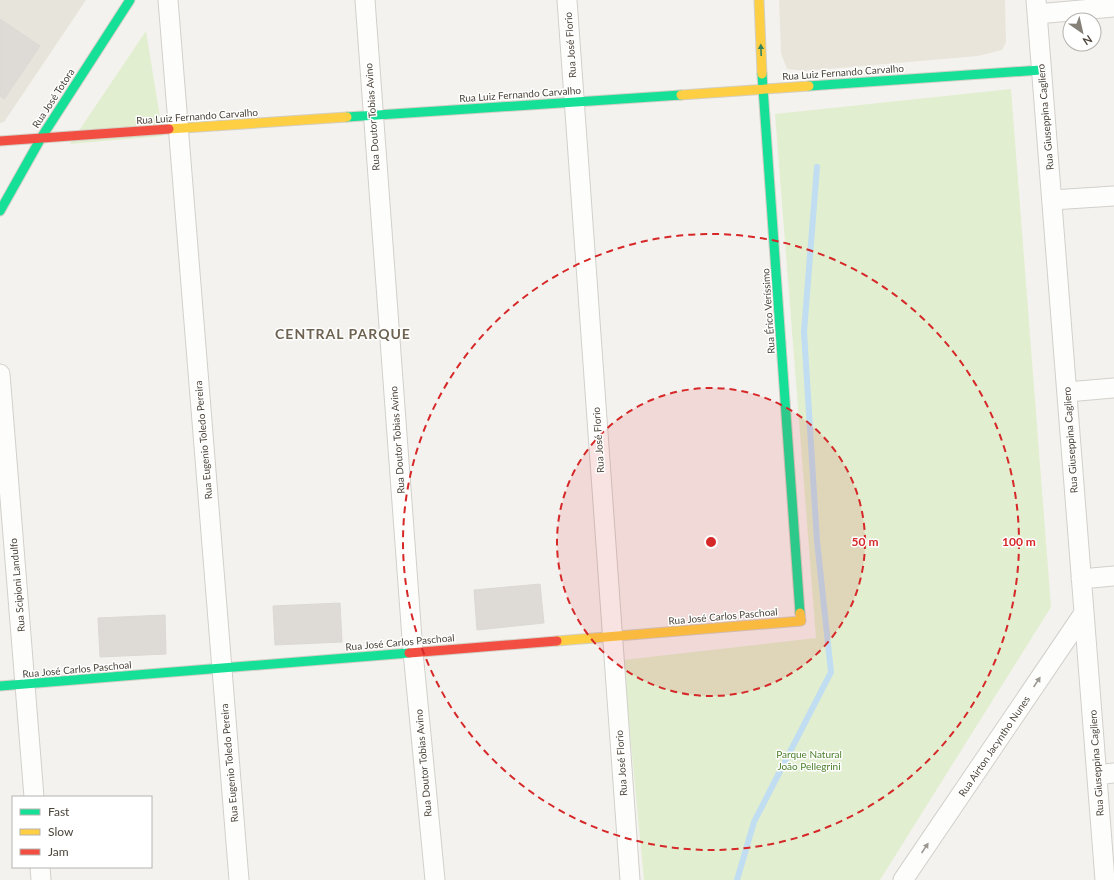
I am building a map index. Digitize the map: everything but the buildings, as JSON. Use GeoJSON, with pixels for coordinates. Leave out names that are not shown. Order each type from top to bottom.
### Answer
{"type":"FeatureCollection","features":[{"type":"Feature","properties":{"kind":"street","name":"Rua José Totora"},"geometry":{"type":"LineString","coordinates":[[0,211],[41,138],[130,0]]}},
{"type":"Feature","properties":{"kind":"street","name":"Rua Eugenio Toledo Pereira"},"geometry":{"type":"LineString","coordinates":[[168,0],[239,880]]}},
{"type":"Feature","properties":{"kind":"street","name":"Rua Doutor Tobias Avino"},"geometry":{"type":"LineString","coordinates":[[365,0],[372,116],[413,652],[435,880]]}},
{"type":"Feature","properties":{"kind":"street","name":"Rua José Florio"},"geometry":{"type":"LineString","coordinates":[[567,0],[630,880]]}},
{"type":"Feature","properties":{"kind":"street","name":"Rua Érico Veríssimo"},"geometry":{"type":"LineString","coordinates":[[759,0],[762,89],[801,621]]}},
{"type":"Feature","properties":{"kind":"street"},"geometry":{"type":"LineString","coordinates":[[1036,7],[1114,7]]}},
{"type":"Feature","properties":{"kind":"street","name":"Rua Giuseppina Cagliero"},"geometry":{"type":"LineString","coordinates":[[1036,7],[1084,613],[1105,774],[1105,880]]}},
{"type":"Feature","properties":{"kind":"street","name":"Rua Luiz Fernando Carvalho"},"geometry":{"type":"LineString","coordinates":[[0,141],[1042,70]]}},
{"type":"Feature","properties":{"kind":"street"},"geometry":{"type":"LineString","coordinates":[[1052,200],[1114,196]]}},
{"type":"Feature","properties":{"kind":"street","name":"Rua Scipioni Landulfo"},"geometry":{"type":"LineString","coordinates":[[0,374],[34,796]]}},
{"type":"Feature","properties":{"kind":"street"},"geometry":{"type":"LineString","coordinates":[[1067,392],[1114,388]]}},
{"type":"Feature","properties":{"kind":"street"},"geometry":{"type":"LineString","coordinates":[[1081,579],[1114,576]]}},
{"type":"Feature","properties":{"kind":"street","name":"Rua Airton Jacyntho Nunes"},"geometry":{"type":"LineString","coordinates":[[903,880],[1084,613]]}},
{"type":"Feature","properties":{"kind":"street","name":"Rua José Carlos Paschoal"},"geometry":{"type":"LineString","coordinates":[[0,686],[801,621]]}},
{"type":"Feature","properties":{"kind":"street"},"geometry":{"type":"LineString","coordinates":[[40,868],[41,880]]}},
{"type":"Feature","properties":{"kind":"shaded area"},"geometry":{"type":"Polygon","coordinates":[[[0,0],[86,0],[4,122],[0,123],[0,0]]]}},
{"type":"Feature","properties":{"kind":"shaded area"},"geometry":{"type":"Polygon","coordinates":[[[779,0],[1005,0],[1006,42],[1002,50],[978,56],[804,71],[787,69],[781,53],[779,0]]]}},
{"type":"Feature","properties":{"kind":"green space"},"geometry":{"type":"Polygon","coordinates":[[[146,31],[163,136],[70,144],[146,31]]]}},
{"type":"Feature","properties":{"kind":"green space","name":"Parque Natural João Pellegrini"},"geometry":{"type":"Polygon","coordinates":[[[1011,89],[1051,607],[880,880],[644,880],[623,660],[816,638],[775,114],[1011,89]]]}},
{"type":"Feature","properties":{"kind":"waterway"},"geometry":{"type":"LineString","coordinates":[[737,880],[754,822],[831,672],[817,541],[804,332],[817,167]]}},
{"type":"Feature","properties":{"kind":"traffic: fast"},"geometry":{"type":"LineString","coordinates":[[0,211],[41,138],[130,0]]}},
{"type":"Feature","properties":{"kind":"traffic: fast"},"geometry":{"type":"LineString","coordinates":[[809,86],[1041,70]]}},
{"type":"Feature","properties":{"kind":"traffic: fast"},"geometry":{"type":"LineString","coordinates":[[762,74],[800,613]]}},
{"type":"Feature","properties":{"kind":"traffic: fast"},"geometry":{"type":"LineString","coordinates":[[347,117],[681,95]]}},
{"type":"Feature","properties":{"kind":"traffic: fast"},"geometry":{"type":"LineString","coordinates":[[0,686],[409,653]]}},
{"type":"Feature","properties":{"kind":"traffic: slow"},"geometry":{"type":"LineString","coordinates":[[759,0],[762,74]]}},
{"type":"Feature","properties":{"kind":"traffic: slow"},"geometry":{"type":"LineString","coordinates":[[681,95],[809,86]]}},
{"type":"Feature","properties":{"kind":"traffic: slow"},"geometry":{"type":"LineString","coordinates":[[169,129],[347,117]]}},
{"type":"Feature","properties":{"kind":"traffic: slow"},"geometry":{"type":"LineString","coordinates":[[557,641],[801,621],[800,613]]}},
{"type":"Feature","properties":{"kind":"traffic: jam"},"geometry":{"type":"LineString","coordinates":[[0,141],[169,129]]}},
{"type":"Feature","properties":{"kind":"traffic: jam"},"geometry":{"type":"LineString","coordinates":[[409,653],[557,641]]}},
{"type":"Feature","properties":{"kind":"district","name":"CENTRAL PARQUE"},"geometry":{"type":"Point","coordinates":[343,333]}}]}
